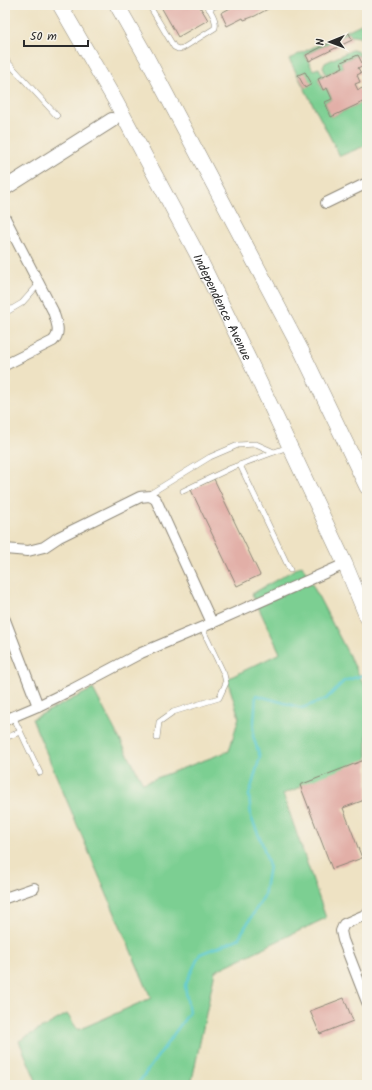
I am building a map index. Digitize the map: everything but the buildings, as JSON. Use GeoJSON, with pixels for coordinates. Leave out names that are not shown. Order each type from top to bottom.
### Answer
{"type":"FeatureCollection","features":[{"type":"Feature","properties":{"kind":"main road","name":"Independence Avenue"},"geometry":{"type":"LineString","coordinates":[[60,5],[116,102],[196,252],[251,364],[345,564],[367,618]]}},
{"type":"Feature","properties":{"kind":"main road"},"geometry":{"type":"LineString","coordinates":[[117,5],[147,58],[302,352],[367,487]]}},
{"type":"Feature","properties":{"kind":"street"},"geometry":{"type":"LineString","coordinates":[[5,188],[112,120]]}},
{"type":"Feature","properties":{"kind":"street"},"geometry":{"type":"LineString","coordinates":[[326,203],[367,183]]}},
{"type":"Feature","properties":{"kind":"street"},"geometry":{"type":"LineString","coordinates":[[5,218],[53,311],[58,331],[57,337],[53,340],[5,365]]}},
{"type":"Feature","properties":{"kind":"street"},"geometry":{"type":"LineString","coordinates":[[5,549],[28,551],[44,546],[140,496],[152,497],[156,500],[212,623]]}},
{"type":"Feature","properties":{"kind":"street"},"geometry":{"type":"LineString","coordinates":[[9,718],[79,686],[141,653],[202,628],[345,564]]}},
{"type":"Feature","properties":{"kind":"street"},"geometry":{"type":"LineString","coordinates":[[5,620],[38,706]]}},
{"type":"Feature","properties":{"kind":"street"},"geometry":{"type":"LineString","coordinates":[[5,898],[34,888]]}},
{"type":"Feature","properties":{"kind":"street"},"geometry":{"type":"LineString","coordinates":[[367,914],[344,924],[341,931],[343,940],[367,1002]]}},
{"type":"Feature","properties":{"kind":"lane"},"geometry":{"type":"LineString","coordinates":[[150,5],[174,47],[178,49],[215,28],[215,20],[208,7],[217,5]]}},
{"type":"Feature","properties":{"kind":"lane"},"geometry":{"type":"LineString","coordinates":[[5,59],[57,116]]}},
{"type":"Feature","properties":{"kind":"lane"},"geometry":{"type":"LineString","coordinates":[[5,313],[22,303],[39,284]]}},
{"type":"Feature","properties":{"kind":"lane"},"geometry":{"type":"LineString","coordinates":[[147,496],[210,457],[238,445],[256,444],[274,452]]}},
{"type":"Feature","properties":{"kind":"lane"},"geometry":{"type":"LineString","coordinates":[[183,491],[231,468],[289,447]]}},
{"type":"Feature","properties":{"kind":"lane"},"geometry":{"type":"LineString","coordinates":[[240,465],[290,570]]}},
{"type":"Feature","properties":{"kind":"lane"},"geometry":{"type":"LineString","coordinates":[[157,738],[159,722],[173,712],[219,698],[226,683],[224,674],[202,628]]}},
{"type":"Feature","properties":{"kind":"lane"},"geometry":{"type":"LineString","coordinates":[[9,718],[20,732],[40,773]]}},
{"type":"Feature","properties":{"kind":"lane"},"geometry":{"type":"LineString","coordinates":[[5,738],[20,732]]}},
{"type":"Feature","properties":{"kind":"lane"},"geometry":{"type":"LineString","coordinates":[[367,834],[367,852]]}},
{"type":"Feature","properties":{"kind":"green space"},"geometry":{"type":"Polygon","coordinates":[[[363,23],[367,24],[367,43],[356,36],[351,36],[349,33],[305,55],[313,70],[319,68],[323,76],[318,79],[323,90],[327,88],[332,99],[325,102],[331,117],[367,100],[367,145],[340,156],[289,59],[363,23]]]}},
{"type":"Feature","properties":{"kind":"green space"},"geometry":{"type":"Polygon","coordinates":[[[352,50],[357,50],[361,56],[359,57],[358,55],[341,62],[343,67],[326,75],[323,67],[325,63],[352,50]]]}},
{"type":"Feature","properties":{"kind":"green space"},"geometry":{"type":"Polygon","coordinates":[[[302,565],[367,690],[367,761],[283,794],[326,918],[215,971],[191,1085],[38,1085],[19,1041],[67,1014],[78,1030],[151,998],[32,719],[93,689],[143,783],[229,751],[239,717],[227,679],[280,653],[252,594],[302,565]]]}},
{"type":"Feature","properties":{"kind":"waterway"},"geometry":{"type":"LineString","coordinates":[[137,1085],[189,1013],[185,985],[200,954],[238,939],[264,896],[269,866],[262,843],[251,817],[249,795],[260,757],[253,736],[256,695],[302,708],[326,699],[344,681],[367,674]]}}]}
